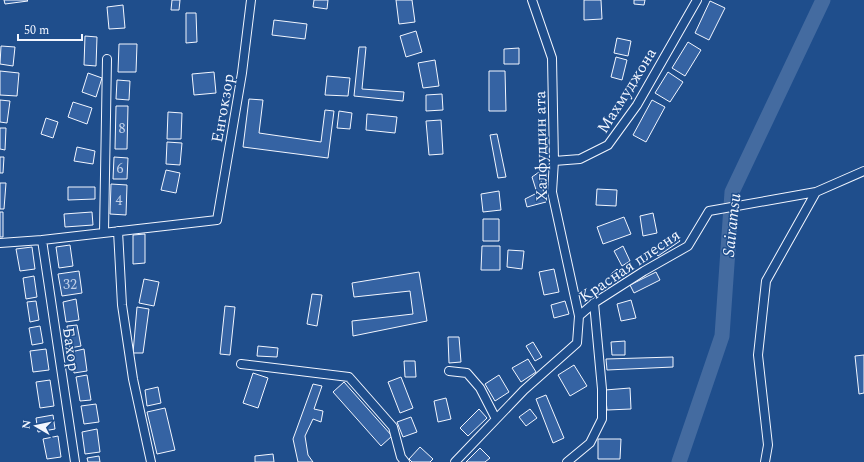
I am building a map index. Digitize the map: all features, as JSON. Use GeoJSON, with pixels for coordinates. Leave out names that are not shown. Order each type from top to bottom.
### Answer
{"type":"FeatureCollection","features":[{"type":"Feature","properties":{"kind":"street","name":"Енгокзор"},"geometry":{"type":"LineString","coordinates":[[118,231],[217,220],[242,73],[251,0]]}},
{"type":"Feature","properties":{"kind":"street","name":"Халфуддин ата"},"geometry":{"type":"LineString","coordinates":[[532,0],[552,58],[554,160],[552,192],[580,316]]}},
{"type":"Feature","properties":{"kind":"street","name":"Махмуджона"},"geometry":{"type":"LineString","coordinates":[[554,160],[580,160],[608,145],[637,104],[697,0]]}},
{"type":"Feature","properties":{"kind":"street"},"geometry":{"type":"LineString","coordinates":[[104,232],[107,59]]}},
{"type":"Feature","properties":{"kind":"street"},"geometry":{"type":"LineString","coordinates":[[765,462],[768,445],[758,355],[766,281],[816,192],[864,172]]}},
{"type":"Feature","properties":{"kind":"street","name":"Красная плесня"},"geometry":{"type":"LineString","coordinates":[[455,462],[524,390],[577,343],[580,316],[594,303],[644,271],[688,246],[709,211],[816,192]]}},
{"type":"Feature","properties":{"kind":"street"},"geometry":{"type":"LineString","coordinates":[[0,243],[42,240],[118,231],[123,312],[133,379],[151,462]]}},
{"type":"Feature","properties":{"kind":"street","name":"Бахор"},"geometry":{"type":"LineString","coordinates":[[42,240],[74,462]]}},
{"type":"Feature","properties":{"kind":"street"},"geometry":{"type":"LineString","coordinates":[[567,462],[590,443],[602,419],[602,389],[594,303]]}},
{"type":"Feature","properties":{"kind":"street"},"geometry":{"type":"LineString","coordinates":[[241,364],[348,378],[393,427],[401,457],[405,462]]}},
{"type":"Feature","properties":{"kind":"street"},"geometry":{"type":"LineString","coordinates":[[449,371],[467,373],[480,388],[496,419]]}},
{"type":"Feature","properties":{"kind":"building"},"geometry":{"type":"Polygon","coordinates":[[[4,0],[27,0],[28,1],[5,4],[4,0]]]}},
{"type":"Feature","properties":{"kind":"building"},"geometry":{"type":"Polygon","coordinates":[[[172,0],[180,0],[179,10],[171,10],[172,0]]]}},
{"type":"Feature","properties":{"kind":"building"},"geometry":{"type":"Polygon","coordinates":[[[314,0],[328,0],[327,9],[313,7],[314,0]]]}},
{"type":"Feature","properties":{"kind":"building"},"geometry":{"type":"Polygon","coordinates":[[[396,0],[412,0],[415,22],[399,24],[396,0]]]}},
{"type":"Feature","properties":{"kind":"building"},"geometry":{"type":"Polygon","coordinates":[[[584,0],[601,0],[602,19],[584,20],[584,0]]]}},
{"type":"Feature","properties":{"kind":"building"},"geometry":{"type":"Polygon","coordinates":[[[634,0],[645,0],[644,5],[634,4],[634,0]]]}},
{"type":"Feature","properties":{"kind":"building"},"geometry":{"type":"Polygon","coordinates":[[[710,1],[725,8],[709,40],[695,33],[710,1]]]}},
{"type":"Feature","properties":{"kind":"building"},"geometry":{"type":"Polygon","coordinates":[[[123,5],[125,28],[109,29],[107,7],[123,5]]]}},
{"type":"Feature","properties":{"kind":"building"},"geometry":{"type":"Polygon","coordinates":[[[186,13],[196,13],[197,42],[186,43],[186,13]]]}},
{"type":"Feature","properties":{"kind":"building"},"geometry":{"type":"Polygon","coordinates":[[[274,20],[307,24],[305,39],[272,35],[274,20]]]}},
{"type":"Feature","properties":{"kind":"building"},"geometry":{"type":"Polygon","coordinates":[[[416,31],[422,52],[406,57],[400,36],[416,31]]]}},
{"type":"Feature","properties":{"kind":"building"},"geometry":{"type":"Polygon","coordinates":[[[85,36],[97,37],[96,66],[84,65],[85,36]]]}},
{"type":"Feature","properties":{"kind":"building"},"geometry":{"type":"Polygon","coordinates":[[[617,38],[631,41],[628,56],[614,53],[617,38]]]}},
{"type":"Feature","properties":{"kind":"building"},"geometry":{"type":"Polygon","coordinates":[[[688,42],[701,50],[685,76],[672,68],[688,42]]]}},
{"type":"Feature","properties":{"kind":"building"},"geometry":{"type":"Polygon","coordinates":[[[119,44],[137,44],[136,72],[118,72],[119,44]]]}},
{"type":"Feature","properties":{"kind":"building"},"geometry":{"type":"Polygon","coordinates":[[[1,46],[15,47],[13,66],[0,64],[1,46]]]}},
{"type":"Feature","properties":{"kind":"building"},"geometry":{"type":"Polygon","coordinates":[[[359,47],[366,47],[362,89],[404,92],[403,101],[354,96],[359,47]]]}},
{"type":"Feature","properties":{"kind":"building"},"geometry":{"type":"Polygon","coordinates":[[[519,48],[519,64],[504,64],[504,49],[519,48]]]}},
{"type":"Feature","properties":{"kind":"building"},"geometry":{"type":"Polygon","coordinates":[[[616,57],[627,60],[622,80],[611,77],[616,57]]]}},
{"type":"Feature","properties":{"kind":"building"},"geometry":{"type":"Polygon","coordinates":[[[435,60],[439,86],[423,88],[418,63],[435,60]]]}},
{"type":"Feature","properties":{"kind":"building"},"geometry":{"type":"Polygon","coordinates":[[[0,71],[19,73],[17,96],[0,95],[0,71]]]}},
{"type":"Feature","properties":{"kind":"building"},"geometry":{"type":"Polygon","coordinates":[[[489,71],[505,71],[506,111],[489,111],[489,71]]]}},
{"type":"Feature","properties":{"kind":"building"},"geometry":{"type":"Polygon","coordinates":[[[214,72],[216,93],[194,95],[192,74],[214,72]]]}},
{"type":"Feature","properties":{"kind":"building"},"geometry":{"type":"Polygon","coordinates":[[[668,72],[683,82],[670,102],[655,93],[668,72]]]}},
{"type":"Feature","properties":{"kind":"building"},"geometry":{"type":"Polygon","coordinates":[[[88,73],[102,78],[96,97],[82,92],[88,73]]]}},
{"type":"Feature","properties":{"kind":"building"},"geometry":{"type":"Polygon","coordinates":[[[327,76],[350,78],[348,96],[325,95],[327,76]]]}},
{"type":"Feature","properties":{"kind":"building"},"geometry":{"type":"Polygon","coordinates":[[[117,80],[130,81],[129,100],[116,99],[117,80]]]}},
{"type":"Feature","properties":{"kind":"building"},"geometry":{"type":"Polygon","coordinates":[[[442,94],[443,110],[426,111],[426,95],[442,94]]]}},
{"type":"Feature","properties":{"kind":"building"},"geometry":{"type":"Polygon","coordinates":[[[249,99],[263,100],[259,133],[321,142],[325,110],[334,111],[328,158],[243,147],[249,99]]]}},
{"type":"Feature","properties":{"kind":"building"},"geometry":{"type":"Polygon","coordinates":[[[0,100],[10,101],[7,123],[0,122],[0,100]]]}},
{"type":"Feature","properties":{"kind":"building"},"geometry":{"type":"Polygon","coordinates":[[[652,100],[665,107],[646,142],[633,135],[652,100]]]}},
{"type":"Feature","properties":{"kind":"building"},"geometry":{"type":"Polygon","coordinates":[[[73,102],[92,108],[87,124],[68,117],[73,102]]]}},
{"type":"Feature","properties":{"kind":"building"},"geometry":{"type":"Polygon","coordinates":[[[116,106],[128,106],[127,149],[115,149],[116,106]]]}},
{"type":"Feature","properties":{"kind":"building"},"geometry":{"type":"Polygon","coordinates":[[[339,111],[352,113],[350,129],[337,128],[339,111]]]}},
{"type":"Feature","properties":{"kind":"building"},"geometry":{"type":"Polygon","coordinates":[[[168,112],[182,113],[181,139],[167,139],[168,112]]]}},
{"type":"Feature","properties":{"kind":"building"},"geometry":{"type":"Polygon","coordinates":[[[367,114],[397,117],[395,133],[366,130],[367,114]]]}},
{"type":"Feature","properties":{"kind":"building"},"geometry":{"type":"Polygon","coordinates":[[[46,118],[58,122],[53,138],[41,134],[46,118]]]}},
{"type":"Feature","properties":{"kind":"building"},"geometry":{"type":"Polygon","coordinates":[[[441,120],[443,154],[429,155],[426,121],[441,120]]]}},
{"type":"Feature","properties":{"kind":"building"},"geometry":{"type":"Polygon","coordinates":[[[0,128],[6,128],[5,150],[0,149],[0,128]]]}},
{"type":"Feature","properties":{"kind":"building"},"geometry":{"type":"Polygon","coordinates":[[[497,134],[506,177],[498,178],[490,135],[497,134]]]}},
{"type":"Feature","properties":{"kind":"building"},"geometry":{"type":"Polygon","coordinates":[[[167,142],[182,143],[180,165],[166,164],[167,142]]]}},
{"type":"Feature","properties":{"kind":"building"},"geometry":{"type":"Polygon","coordinates":[[[77,147],[95,151],[93,164],[74,161],[77,147]]]}},
{"type":"Feature","properties":{"kind":"building"},"geometry":{"type":"Polygon","coordinates":[[[0,157],[4,157],[3,173],[0,173],[0,157]]]}},
{"type":"Feature","properties":{"kind":"building"},"geometry":{"type":"Polygon","coordinates":[[[114,157],[128,158],[127,179],[113,179],[114,157]]]}},
{"type":"Feature","properties":{"kind":"building"},"geometry":{"type":"Polygon","coordinates":[[[166,170],[180,173],[176,193],[161,190],[166,170]]]}},
{"type":"Feature","properties":{"kind":"building"},"geometry":{"type":"Polygon","coordinates":[[[539,172],[546,202],[527,207],[525,199],[537,193],[532,177],[539,172]]]}},
{"type":"Feature","properties":{"kind":"building"},"geometry":{"type":"Polygon","coordinates":[[[0,183],[6,183],[4,209],[0,209],[0,183]]]}},
{"type":"Feature","properties":{"kind":"building"},"geometry":{"type":"Polygon","coordinates":[[[111,184],[127,185],[126,215],[110,214],[111,184]]]}},
{"type":"Feature","properties":{"kind":"building"},"geometry":{"type":"Polygon","coordinates":[[[68,187],[95,187],[95,199],[68,200],[68,187]]]}},
{"type":"Feature","properties":{"kind":"building"},"geometry":{"type":"Polygon","coordinates":[[[597,189],[617,190],[616,206],[596,205],[597,189]]]}},
{"type":"Feature","properties":{"kind":"building"},"geometry":{"type":"Polygon","coordinates":[[[499,191],[501,210],[483,212],[481,194],[499,191]]]}},
{"type":"Feature","properties":{"kind":"building"},"geometry":{"type":"Polygon","coordinates":[[[0,212],[3,212],[3,237],[0,237],[0,212]]]}},
{"type":"Feature","properties":{"kind":"building"},"geometry":{"type":"Polygon","coordinates":[[[92,212],[93,225],[65,227],[64,214],[92,212]]]}},
{"type":"Feature","properties":{"kind":"building"},"geometry":{"type":"Polygon","coordinates":[[[653,213],[657,233],[643,236],[640,216],[653,213]]]}},
{"type":"Feature","properties":{"kind":"building"},"geometry":{"type":"Polygon","coordinates":[[[624,217],[631,234],[603,244],[597,227],[624,217]]]}},
{"type":"Feature","properties":{"kind":"building"},"geometry":{"type":"Polygon","coordinates":[[[483,219],[499,219],[499,241],[483,241],[483,219]]]}},
{"type":"Feature","properties":{"kind":"building"},"geometry":{"type":"Polygon","coordinates":[[[145,234],[145,263],[133,264],[133,235],[145,234]]]}},
{"type":"Feature","properties":{"kind":"building"},"geometry":{"type":"Polygon","coordinates":[[[675,234],[680,241],[658,256],[653,249],[675,234]]]}},
{"type":"Feature","properties":{"kind":"building"},"geometry":{"type":"Polygon","coordinates":[[[70,245],[73,266],[59,268],[56,247],[70,245]]]}},
{"type":"Feature","properties":{"kind":"building"},"geometry":{"type":"Polygon","coordinates":[[[482,246],[500,246],[500,270],[481,270],[482,246]]]}},
{"type":"Feature","properties":{"kind":"building"},"geometry":{"type":"Polygon","coordinates":[[[623,246],[630,261],[622,266],[614,251],[623,246]]]}},
{"type":"Feature","properties":{"kind":"building"},"geometry":{"type":"Polygon","coordinates":[[[32,247],[35,269],[20,271],[16,249],[32,247]]]}},
{"type":"Feature","properties":{"kind":"building"},"geometry":{"type":"Polygon","coordinates":[[[508,250],[524,251],[522,269],[507,267],[508,250]]]}},
{"type":"Feature","properties":{"kind":"building"},"geometry":{"type":"Polygon","coordinates":[[[554,269],[559,292],[544,295],[539,272],[554,269]]]}},
{"type":"Feature","properties":{"kind":"building"},"geometry":{"type":"Polygon","coordinates":[[[617,269],[623,276],[617,282],[610,275],[617,269]]]}},
{"type":"Feature","properties":{"kind":"building"},"geometry":{"type":"Polygon","coordinates":[[[79,271],[82,293],[62,296],[58,274],[79,271]]]}},
{"type":"Feature","properties":{"kind":"building"},"geometry":{"type":"Polygon","coordinates":[[[419,272],[427,321],[353,336],[352,321],[413,314],[410,291],[354,297],[352,283],[419,272]]]}},
{"type":"Feature","properties":{"kind":"building"},"geometry":{"type":"Polygon","coordinates":[[[656,272],[660,280],[634,293],[630,285],[656,272]]]}},
{"type":"Feature","properties":{"kind":"building"},"geometry":{"type":"Polygon","coordinates":[[[34,276],[37,297],[26,299],[23,278],[34,276]]]}},
{"type":"Feature","properties":{"kind":"building"},"geometry":{"type":"Polygon","coordinates":[[[144,279],[159,282],[154,306],[139,303],[144,279]]]}},
{"type":"Feature","properties":{"kind":"building"},"geometry":{"type":"Polygon","coordinates":[[[312,294],[322,295],[317,326],[307,324],[312,294]]]}},
{"type":"Feature","properties":{"kind":"building"},"geometry":{"type":"Polygon","coordinates":[[[76,299],[79,320],[66,322],[63,302],[76,299]]]}},
{"type":"Feature","properties":{"kind":"building"},"geometry":{"type":"Polygon","coordinates":[[[631,300],[636,318],[621,321],[617,304],[631,300]]]}},
{"type":"Feature","properties":{"kind":"building"},"geometry":{"type":"Polygon","coordinates":[[[36,301],[39,320],[30,322],[27,302],[36,301]]]}},
{"type":"Feature","properties":{"kind":"building"},"geometry":{"type":"Polygon","coordinates":[[[565,301],[569,314],[554,318],[551,305],[565,301]]]}},
{"type":"Feature","properties":{"kind":"building"},"geometry":{"type":"Polygon","coordinates":[[[225,306],[235,307],[230,355],[220,354],[225,306]]]}},
{"type":"Feature","properties":{"kind":"building"},"geometry":{"type":"Polygon","coordinates":[[[137,307],[149,309],[143,353],[133,353],[137,307]]]}},
{"type":"Feature","properties":{"kind":"building"},"geometry":{"type":"Polygon","coordinates":[[[77,325],[81,346],[70,348],[67,326],[77,325]]]}},
{"type":"Feature","properties":{"kind":"building"},"geometry":{"type":"Polygon","coordinates":[[[40,326],[43,343],[32,345],[29,328],[40,326]]]}},
{"type":"Feature","properties":{"kind":"building"},"geometry":{"type":"Polygon","coordinates":[[[448,337],[459,337],[461,362],[449,363],[448,337]]]}},
{"type":"Feature","properties":{"kind":"building"},"geometry":{"type":"Polygon","coordinates":[[[625,341],[625,355],[612,355],[611,342],[625,341]]]}},
{"type":"Feature","properties":{"kind":"building"},"geometry":{"type":"Polygon","coordinates":[[[533,342],[542,357],[535,361],[526,346],[533,342]]]}},
{"type":"Feature","properties":{"kind":"building"},"geometry":{"type":"Polygon","coordinates":[[[258,346],[278,348],[277,357],[257,356],[258,346]]]}},
{"type":"Feature","properties":{"kind":"building"},"geometry":{"type":"Polygon","coordinates":[[[46,349],[49,370],[33,372],[30,351],[46,349]]]}},
{"type":"Feature","properties":{"kind":"building"},"geometry":{"type":"Polygon","coordinates":[[[84,349],[87,371],[74,373],[71,352],[84,349]]]}},
{"type":"Feature","properties":{"kind":"building"},"geometry":{"type":"Polygon","coordinates":[[[864,355],[864,393],[859,394],[855,356],[864,355]]]}},
{"type":"Feature","properties":{"kind":"building"},"geometry":{"type":"Polygon","coordinates":[[[673,357],[673,367],[607,370],[606,359],[673,357]]]}},
{"type":"Feature","properties":{"kind":"building"},"geometry":{"type":"Polygon","coordinates":[[[528,359],[536,372],[521,382],[512,368],[528,359]]]}},
{"type":"Feature","properties":{"kind":"building"},"geometry":{"type":"Polygon","coordinates":[[[404,361],[415,361],[416,377],[405,377],[404,361]]]}},
{"type":"Feature","properties":{"kind":"building"},"geometry":{"type":"Polygon","coordinates":[[[574,365],[587,386],[570,396],[558,375],[574,365]]]}},
{"type":"Feature","properties":{"kind":"building"},"geometry":{"type":"Polygon","coordinates":[[[253,373],[268,378],[258,408],[243,403],[253,373]]]}},
{"type":"Feature","properties":{"kind":"building"},"geometry":{"type":"Polygon","coordinates":[[[87,375],[91,400],[80,401],[76,377],[87,375]]]}},
{"type":"Feature","properties":{"kind":"building"},"geometry":{"type":"Polygon","coordinates":[[[499,375],[509,392],[495,401],[485,384],[499,375]]]}},
{"type":"Feature","properties":{"kind":"building"},"geometry":{"type":"Polygon","coordinates":[[[401,377],[413,408],[400,413],[388,382],[401,377]]]}},
{"type":"Feature","properties":{"kind":"building"},"geometry":{"type":"Polygon","coordinates":[[[50,380],[54,406],[40,408],[36,382],[50,380]]]}},
{"type":"Feature","properties":{"kind":"building"},"geometry":{"type":"Polygon","coordinates":[[[344,382],[392,436],[381,446],[333,392],[344,382]]]}},
{"type":"Feature","properties":{"kind":"building"},"geometry":{"type":"Polygon","coordinates":[[[313,384],[322,386],[314,409],[323,411],[321,422],[313,419],[305,436],[308,455],[313,462],[298,462],[293,439],[313,384]]]}},
{"type":"Feature","properties":{"kind":"building"},"geometry":{"type":"Polygon","coordinates":[[[158,387],[161,403],[147,406],[145,390],[158,387]]]}},
{"type":"Feature","properties":{"kind":"building"},"geometry":{"type":"Polygon","coordinates":[[[630,388],[631,409],[607,410],[605,390],[630,388]]]}},
{"type":"Feature","properties":{"kind":"building"},"geometry":{"type":"Polygon","coordinates":[[[546,395],[564,438],[553,443],[536,399],[546,395]]]}},
{"type":"Feature","properties":{"kind":"building"},"geometry":{"type":"Polygon","coordinates":[[[446,398],[451,419],[438,422],[434,401],[446,398]]]}},
{"type":"Feature","properties":{"kind":"building"},"geometry":{"type":"Polygon","coordinates":[[[96,404],[99,422],[84,424],[81,406],[96,404]]]}},
{"type":"Feature","properties":{"kind":"building"},"geometry":{"type":"Polygon","coordinates":[[[165,408],[175,450],[157,454],[147,412],[165,408]]]}},
{"type":"Feature","properties":{"kind":"building"},"geometry":{"type":"Polygon","coordinates":[[[479,409],[487,418],[468,436],[460,428],[479,409]]]}},
{"type":"Feature","properties":{"kind":"building"},"geometry":{"type":"Polygon","coordinates":[[[530,409],[537,418],[526,426],[519,417],[530,409]]]}},
{"type":"Feature","properties":{"kind":"building"},"geometry":{"type":"Polygon","coordinates":[[[53,415],[55,429],[38,432],[36,418],[53,415]]]}},
{"type":"Feature","properties":{"kind":"building"},"geometry":{"type":"Polygon","coordinates":[[[411,417],[417,432],[403,437],[397,422],[411,417]]]}},
{"type":"Feature","properties":{"kind":"building"},"geometry":{"type":"Polygon","coordinates":[[[97,429],[100,452],[85,454],[82,432],[97,429]]]}},
{"type":"Feature","properties":{"kind":"building"},"geometry":{"type":"Polygon","coordinates":[[[58,436],[61,457],[47,459],[43,439],[58,436]]]}},
{"type":"Feature","properties":{"kind":"building"},"geometry":{"type":"Polygon","coordinates":[[[598,439],[621,439],[620,459],[598,459],[598,439]]]}},
{"type":"Feature","properties":{"kind":"building"},"geometry":{"type":"Polygon","coordinates":[[[420,447],[433,459],[430,462],[412,462],[409,459],[420,447]]]}},
{"type":"Feature","properties":{"kind":"building"},"geometry":{"type":"Polygon","coordinates":[[[480,448],[490,458],[485,462],[466,462],[480,448]]]}},
{"type":"Feature","properties":{"kind":"building"},"geometry":{"type":"Polygon","coordinates":[[[273,454],[274,462],[255,462],[255,456],[273,454]]]}},
{"type":"Feature","properties":{"kind":"building"},"geometry":{"type":"Polygon","coordinates":[[[99,456],[100,462],[88,462],[87,458],[99,456]]]}},
{"type":"Feature","properties":{"kind":"waterway","name":"Sairamsu"},"geometry":{"type":"LineString","coordinates":[[679,462],[722,336],[732,192],[823,0]]}}]}
